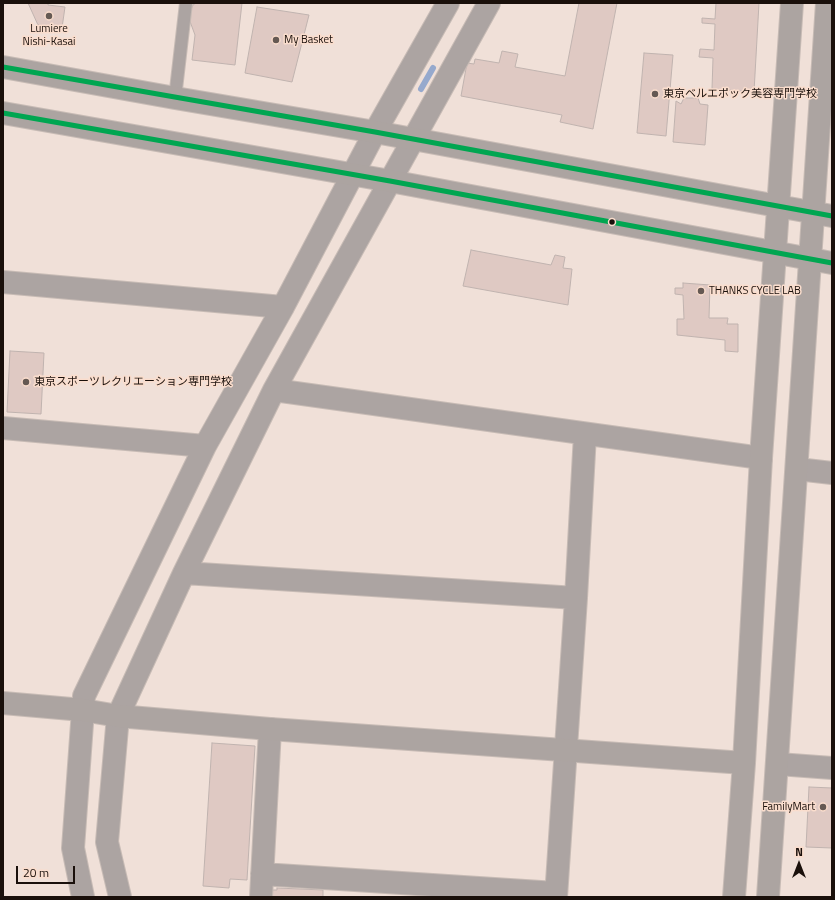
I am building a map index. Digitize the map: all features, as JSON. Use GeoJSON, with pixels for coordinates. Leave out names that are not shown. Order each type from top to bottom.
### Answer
{"type":"FeatureCollection","features":[{"type":"Feature","properties":{"kind":"street"},"geometry":{"type":"LineString","coordinates":[[83,897],[73,848],[84,696],[206,446],[375,132],[448,3]]}},
{"type":"Feature","properties":{"kind":"street"},"geometry":{"type":"LineString","coordinates":[[120,897],[107,842],[118,716],[184,573],[274,390],[489,3]]}},
{"type":"Feature","properties":{"kind":"street"},"geometry":{"type":"LineString","coordinates":[[734,897],[744,763],[774,253],[792,3]]}},
{"type":"Feature","properties":{"kind":"street"},"geometry":{"type":"LineString","coordinates":[[768,897],[811,259],[823,214],[827,3]]}},
{"type":"Feature","properties":{"kind":"street"},"geometry":{"type":"LineString","coordinates":[[3,67],[375,132],[823,214]]}},
{"type":"Feature","properties":{"kind":"street"},"geometry":{"type":"LineString","coordinates":[[3,113],[390,181],[832,263]]}},
{"type":"Feature","properties":{"kind":"street"},"geometry":{"type":"LineString","coordinates":[[3,282],[282,307]]}},
{"type":"Feature","properties":{"kind":"street"},"geometry":{"type":"LineString","coordinates":[[274,390],[761,458]]}},
{"type":"Feature","properties":{"kind":"street"},"geometry":{"type":"LineString","coordinates":[[3,428],[206,446]]}},
{"type":"Feature","properties":{"kind":"street"},"geometry":{"type":"LineString","coordinates":[[262,874],[556,895],[576,598],[585,434]]}},
{"type":"Feature","properties":{"kind":"street"},"geometry":{"type":"LineString","coordinates":[[797,469],[832,473]]}},
{"type":"Feature","properties":{"kind":"street"},"geometry":{"type":"LineString","coordinates":[[184,573],[576,598]]}},
{"type":"Feature","properties":{"kind":"street"},"geometry":{"type":"LineString","coordinates":[[3,703],[83,710],[118,716],[270,729],[744,763]]}},
{"type":"Feature","properties":{"kind":"street"},"geometry":{"type":"LineString","coordinates":[[261,897],[270,729]]}},
{"type":"Feature","properties":{"kind":"street"},"geometry":{"type":"LineString","coordinates":[[778,764],[832,768]]}},
{"type":"Feature","properties":{"kind":"lane"},"geometry":{"type":"LineString","coordinates":[[174,98],[186,3]]}},
{"type":"Feature","properties":{"kind":"building","name":"Lumiere Nishi-Kasai"},"geometry":{"type":"Polygon","coordinates":[[[28,3],[48,3],[48,5],[65,7],[62,28],[38,25],[28,3]]]}},
{"type":"Feature","properties":{"kind":"building"},"geometry":{"type":"Polygon","coordinates":[[[196,3],[242,3],[235,65],[192,60],[195,35],[188,16],[193,5],[196,3]]]}},
{"type":"Feature","properties":{"kind":"building"},"geometry":{"type":"Polygon","coordinates":[[[579,3],[617,3],[593,129],[560,122],[562,115],[461,96],[467,63],[474,64],[475,59],[499,63],[502,51],[518,54],[515,67],[565,76],[579,3]]]}},
{"type":"Feature","properties":{"kind":"building"},"geometry":{"type":"Polygon","coordinates":[[[716,3],[759,3],[754,92],[712,89],[713,58],[699,57],[700,49],[714,50],[715,24],[702,23],[702,18],[715,19],[716,3]]]}},
{"type":"Feature","properties":{"kind":"building"},"geometry":{"type":"Polygon","coordinates":[[[257,7],[309,15],[292,82],[245,73],[257,7]]]}},
{"type":"Feature","properties":{"kind":"building","name":"東京ベルエポック美容専門学校"},"geometry":{"type":"Polygon","coordinates":[[[644,53],[673,55],[666,136],[637,133],[644,53]]]}},
{"type":"Feature","properties":{"kind":"building"},"geometry":{"type":"Polygon","coordinates":[[[684,98],[698,98],[700,104],[708,105],[705,145],[673,142],[676,101],[681,104],[684,98]]]}},
{"type":"Feature","properties":{"kind":"building"},"geometry":{"type":"Polygon","coordinates":[[[471,250],[551,265],[555,255],[565,257],[563,268],[572,269],[568,305],[463,286],[471,250]]]}},
{"type":"Feature","properties":{"kind":"building"},"geometry":{"type":"Polygon","coordinates":[[[683,283],[710,285],[709,318],[728,318],[727,324],[738,324],[738,352],[725,351],[725,340],[677,335],[677,319],[684,319],[683,295],[675,294],[675,288],[683,288],[683,283]]]}},
{"type":"Feature","properties":{"kind":"building","name":"東京スポーツレクリエーション専門学校"},"geometry":{"type":"Polygon","coordinates":[[[10,351],[44,353],[41,414],[7,412],[10,351]]]}},
{"type":"Feature","properties":{"kind":"building"},"geometry":{"type":"Polygon","coordinates":[[[212,743],[255,746],[247,880],[230,879],[229,888],[203,886],[212,743]]]}},
{"type":"Feature","properties":{"kind":"building"},"geometry":{"type":"Polygon","coordinates":[[[809,787],[832,788],[832,848],[806,847],[809,787]]]}},
{"type":"Feature","properties":{"kind":"building"},"geometry":{"type":"Polygon","coordinates":[[[277,888],[323,890],[323,897],[272,897],[272,890],[277,890],[277,888]]]}},
{"type":"Feature","properties":{"kind":"waterway"},"geometry":{"type":"LineString","coordinates":[[421,89],[433,68]]}},
{"type":"Feature","properties":{"kind":"transit line"},"geometry":{"type":"LineString","coordinates":[[3,67],[375,132],[832,216]]}},
{"type":"Feature","properties":{"kind":"transit line"},"geometry":{"type":"LineString","coordinates":[[3,113],[390,181],[832,263]]}},
{"type":"Feature","properties":{"kind":"place","name":"Lumiere Nishi-Kasai"},"geometry":{"type":"Point","coordinates":[49,16]}},
{"type":"Feature","properties":{"kind":"place","name":"My Basket"},"geometry":{"type":"Point","coordinates":[276,40]}},
{"type":"Feature","properties":{"kind":"place","name":"東京ベルエポック美容専門学校"},"geometry":{"type":"Point","coordinates":[655,94]}},
{"type":"Feature","properties":{"kind":"place","name":"THANKS CYCLE LAB"},"geometry":{"type":"Point","coordinates":[701,291]}},
{"type":"Feature","properties":{"kind":"place","name":"東京スポーツレクリエーション専門学校"},"geometry":{"type":"Point","coordinates":[26,382]}},
{"type":"Feature","properties":{"kind":"place","name":"FamilyMart"},"geometry":{"type":"Point","coordinates":[823,807]}}]}
